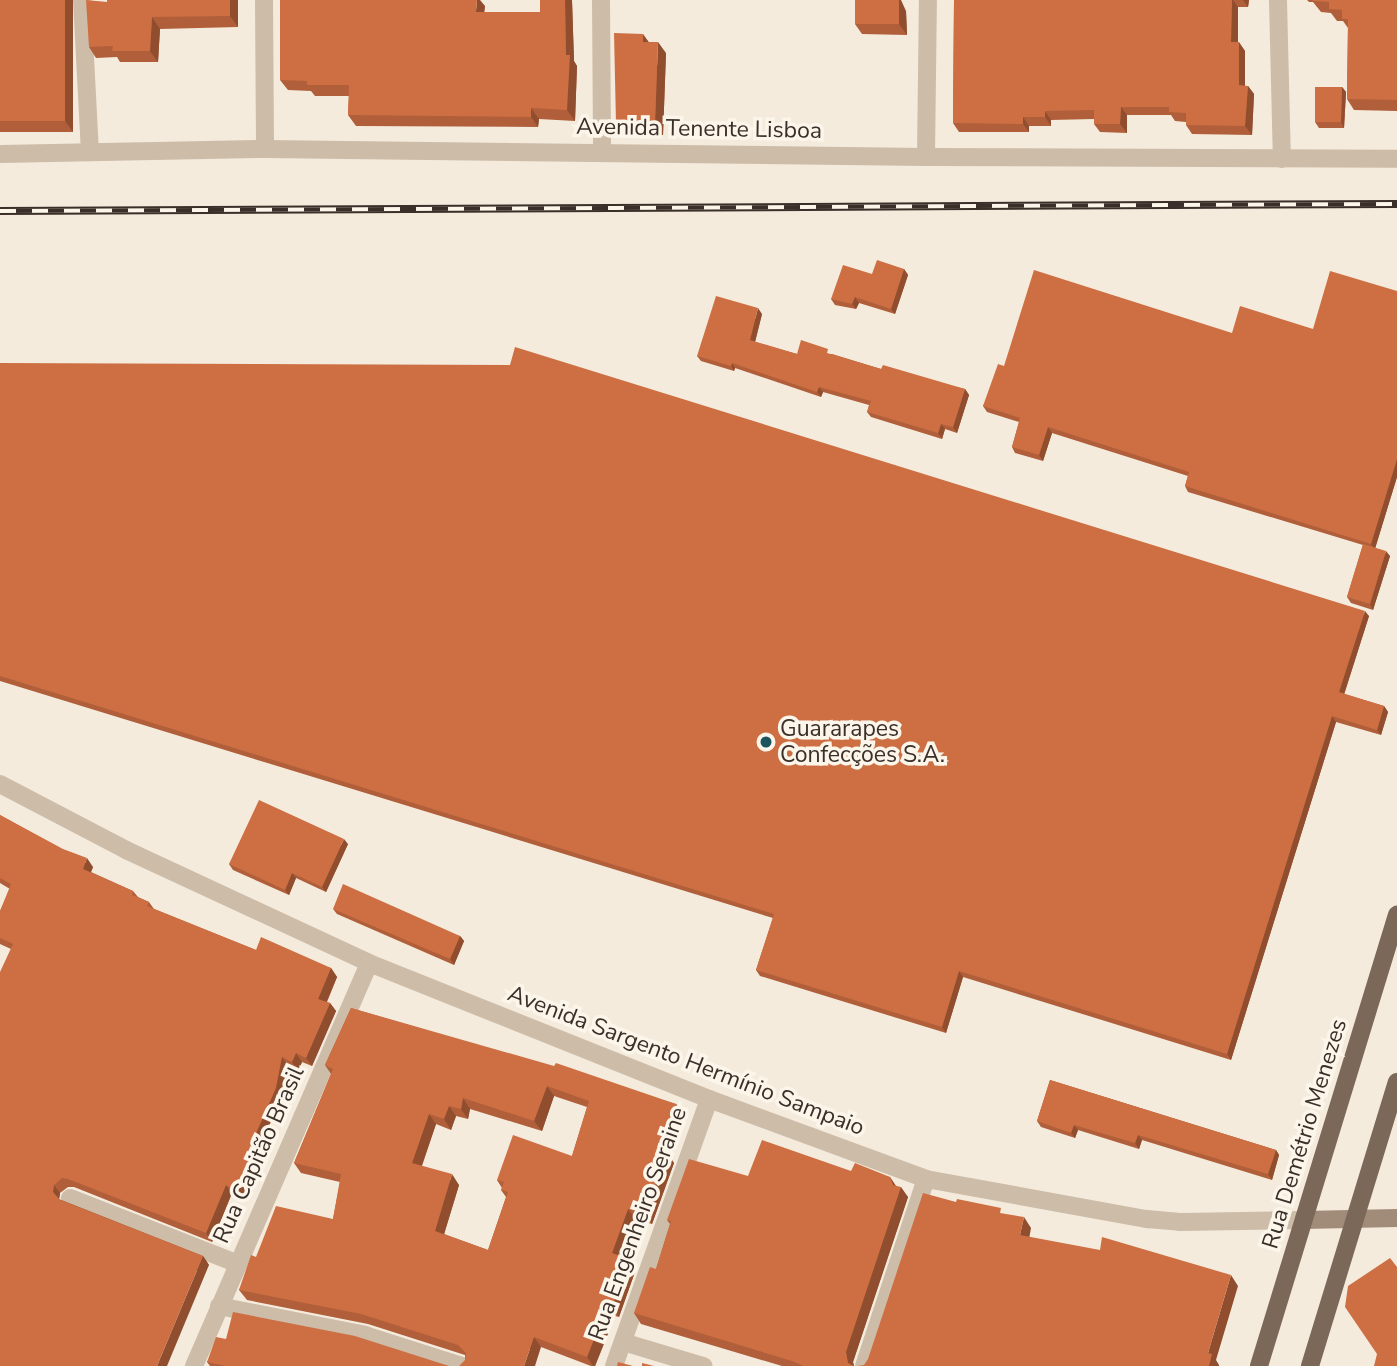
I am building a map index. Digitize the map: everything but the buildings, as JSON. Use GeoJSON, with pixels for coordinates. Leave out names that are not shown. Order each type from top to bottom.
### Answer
{"type":"FeatureCollection","features":[{"type":"Feature","properties":{"kind":"main road","name":"Rua Demétrio Menezes"},"geometry":{"type":"LineString","coordinates":[[1259,1366],[1397,915]]}},
{"type":"Feature","properties":{"kind":"main road"},"geometry":{"type":"LineString","coordinates":[[1310,1366],[1397,1082]]}},
{"type":"Feature","properties":{"kind":"main road","name":"Avenida Sargento Hermínio Sampaio"},"geometry":{"type":"LineString","coordinates":[[1304,1220],[1397,1218]]}},
{"type":"Feature","properties":{"kind":"street"},"geometry":{"type":"LineString","coordinates":[[82,0],[90,152]]}},
{"type":"Feature","properties":{"kind":"street"},"geometry":{"type":"LineString","coordinates":[[264,0],[265,149]]}},
{"type":"Feature","properties":{"kind":"street"},"geometry":{"type":"LineString","coordinates":[[601,0],[602,151]]}},
{"type":"Feature","properties":{"kind":"street"},"geometry":{"type":"LineString","coordinates":[[926,157],[928,0]]}},
{"type":"Feature","properties":{"kind":"street"},"geometry":{"type":"LineString","coordinates":[[1278,0],[1282,159]]}},
{"type":"Feature","properties":{"kind":"street","name":"Avenida Tenente Lisboa"},"geometry":{"type":"LineString","coordinates":[[0,154],[265,149],[926,157],[1397,159]]}},
{"type":"Feature","properties":{"kind":"street","name":"Avenida Sargento Hermínio Sampaio"},"geometry":{"type":"LineString","coordinates":[[0,784],[126,850],[369,963],[709,1099],[926,1179],[1158,1220],[1304,1220]]}},
{"type":"Feature","properties":{"kind":"street","name":"Rua Capitão Brasil"},"geometry":{"type":"LineString","coordinates":[[194,1366],[369,963]]}},
{"type":"Feature","properties":{"kind":"street","name":"Rua Engenheiro Seraine"},"geometry":{"type":"LineString","coordinates":[[614,1366],[709,1099]]}},
{"type":"Feature","properties":{"kind":"street"},"geometry":{"type":"LineString","coordinates":[[864,1366],[926,1179]]}},
{"type":"Feature","properties":{"kind":"street"},"geometry":{"type":"LineString","coordinates":[[70,1198],[238,1264]]}},
{"type":"Feature","properties":{"kind":"street"},"geometry":{"type":"LineString","coordinates":[[219,1306],[365,1335],[462,1366]]}},
{"type":"Feature","properties":{"kind":"street"},"geometry":{"type":"LineString","coordinates":[[622,1342],[703,1366]]}},
{"type":"Feature","properties":{"kind":"railway"},"geometry":{"type":"LineString","coordinates":[[0,211],[1397,204]]}},
{"type":"Feature","properties":{"kind":"place","name":"Guararapes Confecções S.A."},"geometry":{"type":"Point","coordinates":[766,742]}}]}
